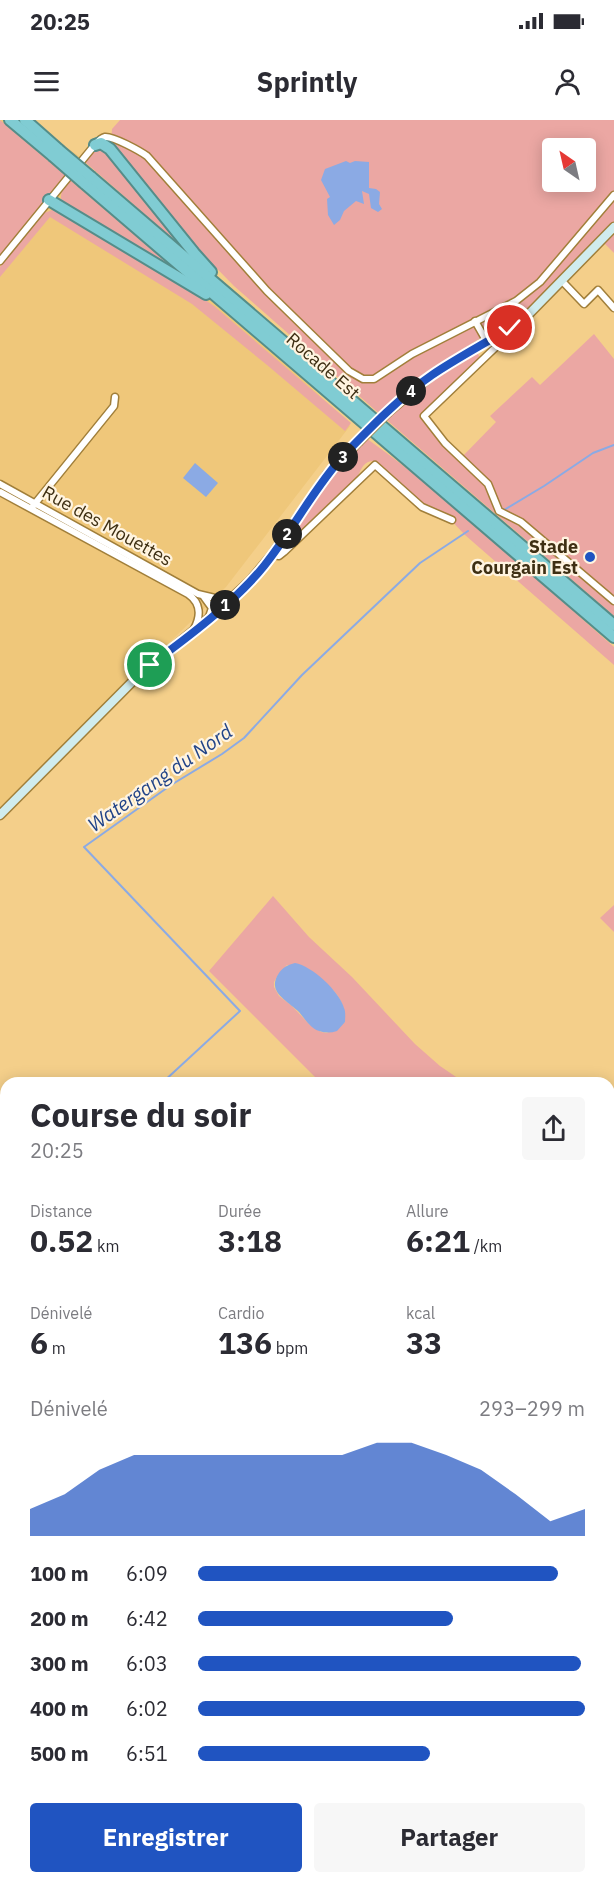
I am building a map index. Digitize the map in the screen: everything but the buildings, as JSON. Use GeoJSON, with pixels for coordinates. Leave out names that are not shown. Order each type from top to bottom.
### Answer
{"type":"FeatureCollection","features":[{"type":"Feature","properties":{"kind":"highway","name":"Rocade Est"},"geometry":{"type":"LineString","coordinates":[[10,120],[56,153],[226,292],[614,625]]}},
{"type":"Feature","properties":{"kind":"highway","name":"Rocade Est"},"geometry":{"type":"LineString","coordinates":[[25,120],[56,153]]}},
{"type":"Feature","properties":{"kind":"highway"},"geometry":{"type":"LineString","coordinates":[[95,145],[101,143],[110,149],[217,278],[226,292]]}},
{"type":"Feature","properties":{"kind":"highway","name":"Rocade Est"},"geometry":{"type":"LineString","coordinates":[[88,180],[258,332],[614,637]]}},
{"type":"Feature","properties":{"kind":"highway"},"geometry":{"type":"LineString","coordinates":[[49,200],[182,279],[258,332]]}},
{"type":"Feature","properties":{"kind":"main road"},"geometry":{"type":"LineString","coordinates":[[0,814],[136,678],[223,607],[258,573],[320,483],[388,412],[433,374],[530,314],[614,227]]}},
{"type":"Feature","properties":{"kind":"street"},"geometry":{"type":"LineString","coordinates":[[0,261],[95,145],[102,138],[108,137],[140,151],[150,160],[210,230],[267,291],[345,367],[366,380],[376,378],[412,354],[516,301],[533,289],[614,195]]}},
{"type":"Feature","properties":{"kind":"street"},"geometry":{"type":"LineString","coordinates":[[562,281],[584,304],[598,290],[614,308]]}},
{"type":"Feature","properties":{"kind":"street"},"geometry":{"type":"LineString","coordinates":[[475,321],[487,342]]}},
{"type":"Feature","properties":{"kind":"street"},"geometry":{"type":"LineString","coordinates":[[510,328],[500,343],[424,416],[442,439],[488,484],[499,511],[521,522],[614,601]]}},
{"type":"Feature","properties":{"kind":"street"},"geometry":{"type":"LineString","coordinates":[[33,506],[114,406],[116,397]]}},
{"type":"Feature","properties":{"kind":"street"},"geometry":{"type":"LineString","coordinates":[[272,555],[279,556],[284,552],[375,465],[422,507],[452,520]]}},
{"type":"Feature","properties":{"kind":"street","name":"Rue des Mouettes"},"geometry":{"type":"LineString","coordinates":[[0,484],[33,506],[197,597],[212,608]]}},
{"type":"Feature","properties":{"kind":"street","name":"Rue des Mouettes"},"geometry":{"type":"LineString","coordinates":[[0,492],[33,506]]}},
{"type":"Feature","properties":{"kind":"street","name":"Rue des Mouettes"},"geometry":{"type":"LineString","coordinates":[[197,597],[219,599],[237,594]]}},
{"type":"Feature","properties":{"kind":"street"},"geometry":{"type":"LineString","coordinates":[[192,631],[199,615],[197,597]]}},
{"type":"Feature","properties":{"kind":"street"},"geometry":{"type":"LineString","coordinates":[[207,620],[212,608],[223,607]]}},
{"type":"Feature","properties":{"kind":"shaded area"},"geometry":{"type":"Polygon","coordinates":[[[0,120],[32,120],[79,156],[350,426],[226,587],[0,809],[0,120]]]}},
{"type":"Feature","properties":{"kind":"shaded area"},"geometry":{"type":"Polygon","coordinates":[[[0,120],[65,175],[0,255],[0,120]]]}},
{"type":"Feature","properties":{"kind":"shaded area"},"geometry":{"type":"Polygon","coordinates":[[[120,120],[614,120],[614,253],[598,237],[535,303],[471,344],[480,357],[419,416],[445,446],[460,459],[496,422],[490,416],[532,377],[540,385],[594,334],[614,359],[614,616],[234,286],[192,243],[111,143],[112,129],[120,120]]]}},
{"type":"Feature","properties":{"kind":"shaded area"},"geometry":{"type":"Polygon","coordinates":[[[94,151],[107,151],[189,253],[85,162],[94,151]]]}},
{"type":"Feature","properties":{"kind":"shaded area"},"geometry":{"type":"Polygon","coordinates":[[[70,180],[183,276],[62,204],[62,191],[70,180]]]}},
{"type":"Feature","properties":{"kind":"shaded area"},"geometry":{"type":"Polygon","coordinates":[[[55,209],[181,283],[214,306],[351,423],[345,431],[192,304],[50,217],[0,277],[0,267],[44,213],[55,209]]]}},
{"type":"Feature","properties":{"kind":"shaded area"},"geometry":{"type":"Polygon","coordinates":[[[366,438],[462,513],[614,647],[614,665],[465,535],[444,513],[425,506],[376,461],[364,465],[357,478],[281,551],[319,491],[366,438]]]}},
{"type":"Feature","properties":{"kind":"shaded area"},"geometry":{"type":"Polygon","coordinates":[[[273,896],[309,937],[352,977],[415,1044],[456,1077],[315,1077],[209,971],[273,896]],[[287,965],[278,975],[274,987],[279,996],[309,1024],[327,1033],[345,1022],[344,1010],[334,992],[318,979],[287,965]]]}},
{"type":"Feature","properties":{"kind":"shaded area"},"geometry":{"type":"Polygon","coordinates":[[[614,905],[614,932],[600,918],[614,905]]]}},
{"type":"Feature","properties":{"kind":"water"},"geometry":{"type":"Polygon","coordinates":[[[346,161],[350,163],[369,162],[369,188],[380,192],[379,204],[382,209],[378,212],[371,208],[369,194],[362,191],[364,204],[356,201],[344,211],[340,220],[334,225],[328,215],[327,199],[330,197],[321,180],[325,169],[346,161]]]}},
{"type":"Feature","properties":{"kind":"water"},"geometry":{"type":"Polygon","coordinates":[[[195,463],[218,483],[206,497],[183,478],[195,463]]]}},
{"type":"Feature","properties":{"kind":"water"},"geometry":{"type":"Polygon","coordinates":[[[295,963],[317,974],[337,994],[345,1011],[345,1022],[337,1031],[324,1032],[313,1028],[276,991],[275,985],[279,973],[286,966],[295,963]]]}},
{"type":"Feature","properties":{"kind":"waterway","name":"Watergang du Nord"},"geometry":{"type":"LineString","coordinates":[[504,510],[593,453],[614,445]]}},
{"type":"Feature","properties":{"kind":"waterway","name":"Watergang du Nord"},"geometry":{"type":"LineString","coordinates":[[168,1077],[240,1011],[84,847],[171,785],[244,738],[302,675],[420,563],[468,531]]}},
{"type":"Feature","properties":{"kind":"place","name":"Stade Courgain Est"},"geometry":{"type":"Point","coordinates":[590,557]}},
{"type":"Feature","properties":{"kind":"route"},"geometry":{"type":"LineString","coordinates":[[150,665],[219,610],[258,573],[276,551],[327,475],[396,404],[433,374],[510,328]]}}]}
